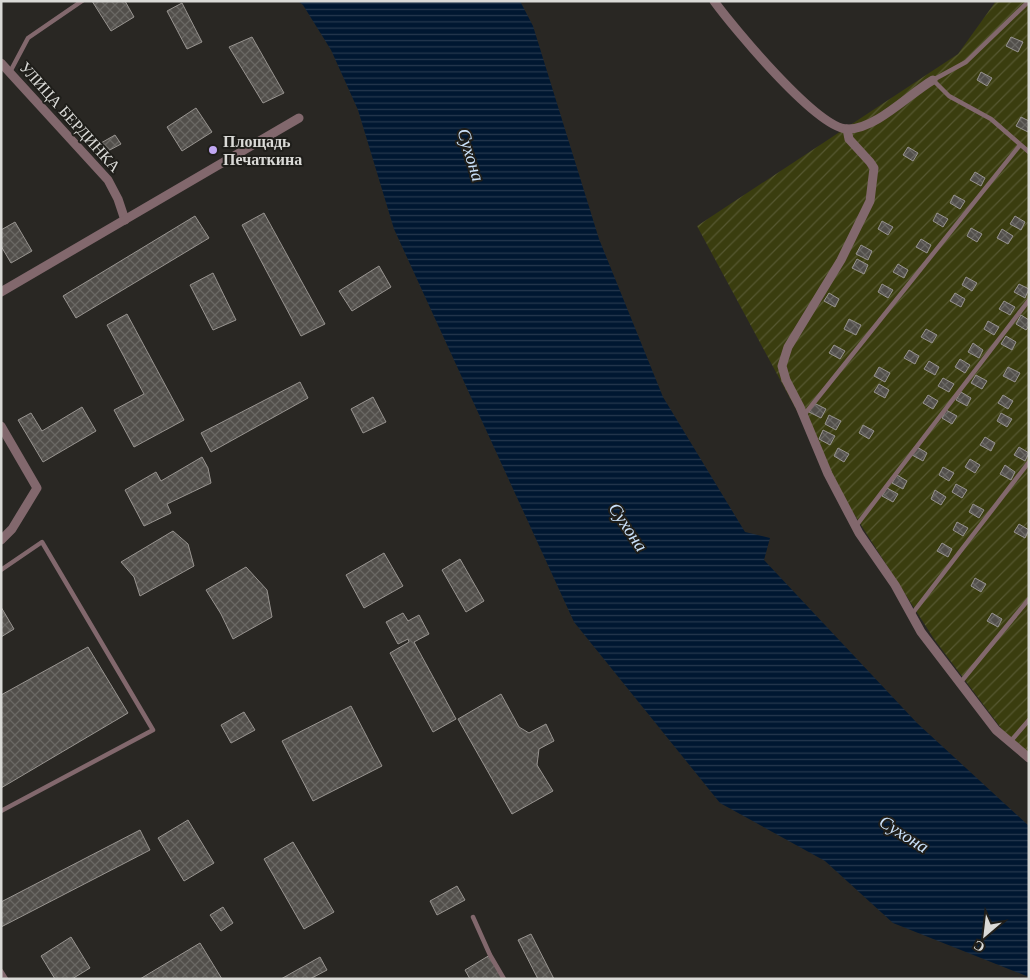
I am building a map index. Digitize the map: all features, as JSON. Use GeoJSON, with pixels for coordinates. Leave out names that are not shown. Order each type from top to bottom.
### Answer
{"type":"FeatureCollection","features":[{"type":"Feature","properties":{"kind":"street"},"geometry":{"type":"LineString","coordinates":[[714,1],[742,36],[797,94],[830,123],[847,129],[876,120],[933,80]]}},
{"type":"Feature","properties":{"kind":"street","name":"УЛИЦА БЕРДИНКА"},"geometry":{"type":"LineString","coordinates":[[1,63],[108,180],[125,220]]}},
{"type":"Feature","properties":{"kind":"street"},"geometry":{"type":"LineString","coordinates":[[1,292],[298,118]]}},
{"type":"Feature","properties":{"kind":"street"},"geometry":{"type":"LineString","coordinates":[[847,129],[848,139],[874,168],[870,202],[841,260],[788,347],[782,366],[786,380],[804,416],[828,474],[856,526],[895,585],[921,632],[996,730],[1029,758]]}},
{"type":"Feature","properties":{"kind":"street"},"geometry":{"type":"LineString","coordinates":[[1,540],[12,529],[37,488],[2,429]]}},
{"type":"Feature","properties":{"kind":"lane"},"geometry":{"type":"LineString","coordinates":[[10,72],[28,38],[82,1]]}},
{"type":"Feature","properties":{"kind":"lane"},"geometry":{"type":"LineString","coordinates":[[1029,1],[966,62],[933,80],[949,96],[991,118],[1029,152]]}},
{"type":"Feature","properties":{"kind":"lane"},"geometry":{"type":"LineString","coordinates":[[804,416],[1020,144]]}},
{"type":"Feature","properties":{"kind":"lane"},"geometry":{"type":"LineString","coordinates":[[856,526],[1029,300]]}},
{"type":"Feature","properties":{"kind":"lane"},"geometry":{"type":"LineString","coordinates":[[911,615],[1029,462]]}},
{"type":"Feature","properties":{"kind":"lane"},"geometry":{"type":"LineString","coordinates":[[1,570],[42,542],[153,730],[1,811]]}},
{"type":"Feature","properties":{"kind":"lane"},"geometry":{"type":"LineString","coordinates":[[959,684],[1029,599]]}},
{"type":"Feature","properties":{"kind":"lane"},"geometry":{"type":"LineString","coordinates":[[1010,742],[1029,720]]}},
{"type":"Feature","properties":{"kind":"lane"},"geometry":{"type":"LineString","coordinates":[[473,917],[490,955],[504,979]]}},
{"type":"Feature","properties":{"kind":"lane"},"geometry":{"type":"LineString","coordinates":[[1,971],[6,979]]}},
{"type":"Feature","properties":{"kind":"green space"},"geometry":{"type":"Polygon","coordinates":[[[996,1],[1029,1],[1029,754],[1007,736],[934,639],[845,500],[697,226],[958,54],[996,1]]]}},
{"type":"Feature","properties":{"kind":"water","name":"Сухона"},"geometry":{"type":"Polygon","coordinates":[[[298,1],[520,1],[533,26],[599,239],[663,397],[745,532],[770,538],[764,560],[917,723],[1029,826],[1029,977],[893,923],[825,861],[720,803],[574,622],[394,229],[358,110],[331,50],[303,5],[298,1]]]}},
{"type":"Feature","properties":{"kind":"building"},"geometry":{"type":"Polygon","coordinates":[[[92,1],[125,1],[134,17],[111,31],[92,1]]]}},
{"type":"Feature","properties":{"kind":"building"},"geometry":{"type":"Polygon","coordinates":[[[182,3],[202,42],[187,49],[167,11],[182,3]]]}},
{"type":"Feature","properties":{"kind":"building"},"geometry":{"type":"Polygon","coordinates":[[[252,37],[284,93],[263,103],[229,47],[252,37]]]}},
{"type":"Feature","properties":{"kind":"building"},"geometry":{"type":"Polygon","coordinates":[[[1011,37],[1023,42],[1018,52],[1006,46],[1011,37]]]}},
{"type":"Feature","properties":{"kind":"building"},"geometry":{"type":"Polygon","coordinates":[[[981,72],[992,78],[987,86],[977,80],[981,72]]]}},
{"type":"Feature","properties":{"kind":"building"},"geometry":{"type":"Polygon","coordinates":[[[196,108],[212,132],[182,151],[167,127],[196,108]]]}},
{"type":"Feature","properties":{"kind":"building"},"geometry":{"type":"Polygon","coordinates":[[[1021,117],[1029,121],[1028,132],[1016,126],[1021,117]]]}},
{"type":"Feature","properties":{"kind":"building"},"geometry":{"type":"Polygon","coordinates":[[[115,135],[121,144],[106,152],[101,143],[115,135]]]}},
{"type":"Feature","properties":{"kind":"building"},"geometry":{"type":"Polygon","coordinates":[[[908,147],[918,153],[913,161],[903,155],[908,147]]]}},
{"type":"Feature","properties":{"kind":"building"},"geometry":{"type":"Polygon","coordinates":[[[975,172],[985,178],[981,186],[970,180],[975,172]]]}},
{"type":"Feature","properties":{"kind":"building"},"geometry":{"type":"Polygon","coordinates":[[[954,195],[965,201],[960,209],[950,203],[954,195]]]}},
{"type":"Feature","properties":{"kind":"building"},"geometry":{"type":"Polygon","coordinates":[[[264,213],[325,324],[301,336],[242,225],[264,213]]]}},
{"type":"Feature","properties":{"kind":"building"},"geometry":{"type":"Polygon","coordinates":[[[937,213],[948,219],[943,227],[933,221],[937,213]]]}},
{"type":"Feature","properties":{"kind":"building"},"geometry":{"type":"Polygon","coordinates":[[[195,216],[209,238],[76,318],[63,296],[195,216]]]}},
{"type":"Feature","properties":{"kind":"building"},"geometry":{"type":"Polygon","coordinates":[[[1015,216],[1025,222],[1021,230],[1010,224],[1015,216]]]}},
{"type":"Feature","properties":{"kind":"building"},"geometry":{"type":"Polygon","coordinates":[[[882,221],[893,227],[888,235],[878,229],[882,221]]]}},
{"type":"Feature","properties":{"kind":"building"},"geometry":{"type":"Polygon","coordinates":[[[15,222],[32,251],[11,263],[1,246],[1,230],[15,222]]]}},
{"type":"Feature","properties":{"kind":"building"},"geometry":{"type":"Polygon","coordinates":[[[971,228],[982,234],[977,242],[967,236],[971,228]]]}},
{"type":"Feature","properties":{"kind":"building"},"geometry":{"type":"Polygon","coordinates":[[[1002,229],[1013,236],[1008,244],[997,238],[1002,229]]]}},
{"type":"Feature","properties":{"kind":"building"},"geometry":{"type":"Polygon","coordinates":[[[921,239],[931,245],[927,253],[916,247],[921,239]]]}},
{"type":"Feature","properties":{"kind":"building"},"geometry":{"type":"Polygon","coordinates":[[[861,245],[872,251],[868,260],[856,254],[861,245]]]}},
{"type":"Feature","properties":{"kind":"building"},"geometry":{"type":"Polygon","coordinates":[[[857,259],[868,265],[864,274],[852,268],[857,259]]]}},
{"type":"Feature","properties":{"kind":"building"},"geometry":{"type":"Polygon","coordinates":[[[898,264],[908,270],[904,278],[893,272],[898,264]]]}},
{"type":"Feature","properties":{"kind":"building"},"geometry":{"type":"Polygon","coordinates":[[[379,266],[391,287],[352,311],[339,291],[379,266]]]}},
{"type":"Feature","properties":{"kind":"building"},"geometry":{"type":"Polygon","coordinates":[[[213,273],[236,320],[213,330],[190,285],[213,273]]]}},
{"type":"Feature","properties":{"kind":"building"},"geometry":{"type":"Polygon","coordinates":[[[966,277],[977,283],[972,291],[962,285],[966,277]]]}},
{"type":"Feature","properties":{"kind":"building"},"geometry":{"type":"Polygon","coordinates":[[[882,284],[893,290],[888,298],[878,292],[882,284]]]}},
{"type":"Feature","properties":{"kind":"building"},"geometry":{"type":"Polygon","coordinates":[[[1019,284],[1029,289],[1025,298],[1014,292],[1019,284]]]}},
{"type":"Feature","properties":{"kind":"building"},"geometry":{"type":"Polygon","coordinates":[[[829,293],[839,299],[835,307],[824,301],[829,293]]]}},
{"type":"Feature","properties":{"kind":"building"},"geometry":{"type":"Polygon","coordinates":[[[955,293],[965,299],[961,307],[950,301],[955,293]]]}},
{"type":"Feature","properties":{"kind":"building"},"geometry":{"type":"Polygon","coordinates":[[[1004,301],[1015,307],[1010,315],[999,309],[1004,301]]]}},
{"type":"Feature","properties":{"kind":"building"},"geometry":{"type":"Polygon","coordinates":[[[127,314],[184,420],[134,447],[114,410],[144,394],[107,325],[127,314]]]}},
{"type":"Feature","properties":{"kind":"building"},"geometry":{"type":"Polygon","coordinates":[[[1021,315],[1029,320],[1029,326],[1026,330],[1016,324],[1021,315]]]}},
{"type":"Feature","properties":{"kind":"building"},"geometry":{"type":"Polygon","coordinates":[[[849,319],[861,325],[856,335],[844,329],[849,319]]]}},
{"type":"Feature","properties":{"kind":"building"},"geometry":{"type":"Polygon","coordinates":[[[988,321],[999,327],[994,335],[984,329],[988,321]]]}},
{"type":"Feature","properties":{"kind":"building"},"geometry":{"type":"Polygon","coordinates":[[[926,329],[937,335],[932,343],[921,337],[926,329]]]}},
{"type":"Feature","properties":{"kind":"building"},"geometry":{"type":"Polygon","coordinates":[[[1006,336],[1016,342],[1012,350],[1001,344],[1006,336]]]}},
{"type":"Feature","properties":{"kind":"building"},"geometry":{"type":"Polygon","coordinates":[[[973,343],[983,350],[979,358],[968,352],[973,343]]]}},
{"type":"Feature","properties":{"kind":"building"},"geometry":{"type":"Polygon","coordinates":[[[834,345],[845,351],[840,359],[829,353],[834,345]]]}},
{"type":"Feature","properties":{"kind":"building"},"geometry":{"type":"Polygon","coordinates":[[[909,350],[919,356],[915,364],[904,358],[909,350]]]}},
{"type":"Feature","properties":{"kind":"building"},"geometry":{"type":"Polygon","coordinates":[[[960,359],[970,365],[965,373],[955,367],[960,359]]]}},
{"type":"Feature","properties":{"kind":"building"},"geometry":{"type":"Polygon","coordinates":[[[929,361],[939,367],[935,375],[924,369],[929,361]]]}},
{"type":"Feature","properties":{"kind":"building"},"geometry":{"type":"Polygon","coordinates":[[[879,367],[890,373],[885,382],[874,376],[879,367]]]}},
{"type":"Feature","properties":{"kind":"building"},"geometry":{"type":"Polygon","coordinates":[[[1008,367],[1020,373],[1015,382],[1003,376],[1008,367]]]}},
{"type":"Feature","properties":{"kind":"building"},"geometry":{"type":"Polygon","coordinates":[[[976,375],[987,381],[982,389],[971,383],[976,375]]]}},
{"type":"Feature","properties":{"kind":"building"},"geometry":{"type":"Polygon","coordinates":[[[943,378],[954,384],[949,392],[938,386],[943,378]]]}},
{"type":"Feature","properties":{"kind":"building"},"geometry":{"type":"Polygon","coordinates":[[[300,382],[308,398],[211,452],[201,433],[300,382]]]}},
{"type":"Feature","properties":{"kind":"building"},"geometry":{"type":"Polygon","coordinates":[[[879,384],[889,390],[885,398],[874,392],[879,384]]]}},
{"type":"Feature","properties":{"kind":"building"},"geometry":{"type":"Polygon","coordinates":[[[961,392],[971,398],[967,406],[956,400],[961,392]]]}},
{"type":"Feature","properties":{"kind":"building"},"geometry":{"type":"Polygon","coordinates":[[[928,395],[938,401],[933,409],[923,403],[928,395]]]}},
{"type":"Feature","properties":{"kind":"building"},"geometry":{"type":"Polygon","coordinates":[[[1003,395],[1013,401],[1008,409],[998,403],[1003,395]]]}},
{"type":"Feature","properties":{"kind":"building"},"geometry":{"type":"Polygon","coordinates":[[[373,397],[386,422],[363,433],[351,409],[373,397]]]}},
{"type":"Feature","properties":{"kind":"building"},"geometry":{"type":"Polygon","coordinates":[[[814,403],[826,409],[821,418],[809,412],[814,403]]]}},
{"type":"Feature","properties":{"kind":"building"},"geometry":{"type":"Polygon","coordinates":[[[82,407],[96,431],[43,462],[18,420],[31,413],[42,431],[82,407]]]}},
{"type":"Feature","properties":{"kind":"building"},"geometry":{"type":"Polygon","coordinates":[[[946,410],[957,416],[952,424],[942,418],[946,410]]]}},
{"type":"Feature","properties":{"kind":"building"},"geometry":{"type":"Polygon","coordinates":[[[1001,413],[1012,419],[1007,427],[997,421],[1001,413]]]}},
{"type":"Feature","properties":{"kind":"building"},"geometry":{"type":"Polygon","coordinates":[[[829,415],[841,421],[836,430],[825,424],[829,415]]]}},
{"type":"Feature","properties":{"kind":"building"},"geometry":{"type":"Polygon","coordinates":[[[863,425],[874,431],[869,439],[859,433],[863,425]]]}},
{"type":"Feature","properties":{"kind":"building"},"geometry":{"type":"Polygon","coordinates":[[[823,430],[835,436],[830,445],[819,439],[823,430]]]}},
{"type":"Feature","properties":{"kind":"building"},"geometry":{"type":"Polygon","coordinates":[[[985,437],[995,443],[991,451],[980,445],[985,437]]]}},
{"type":"Feature","properties":{"kind":"building"},"geometry":{"type":"Polygon","coordinates":[[[917,447],[927,453],[923,461],[912,455],[917,447]]]}},
{"type":"Feature","properties":{"kind":"building"},"geometry":{"type":"Polygon","coordinates":[[[1019,447],[1029,453],[1025,461],[1014,455],[1019,447]]]}},
{"type":"Feature","properties":{"kind":"building"},"geometry":{"type":"Polygon","coordinates":[[[838,448],[849,454],[844,462],[834,456],[838,448]]]}},
{"type":"Feature","properties":{"kind":"building"},"geometry":{"type":"Polygon","coordinates":[[[202,457],[208,468],[211,483],[167,504],[171,513],[144,526],[125,490],[156,472],[161,481],[202,457]]]}},
{"type":"Feature","properties":{"kind":"building"},"geometry":{"type":"Polygon","coordinates":[[[970,459],[980,465],[975,473],[965,467],[970,459]]]}},
{"type":"Feature","properties":{"kind":"building"},"geometry":{"type":"Polygon","coordinates":[[[1005,465],[1015,472],[1011,480],[1000,474],[1005,465]]]}},
{"type":"Feature","properties":{"kind":"building"},"geometry":{"type":"Polygon","coordinates":[[[943,467],[954,473],[949,481],[939,475],[943,467]]]}},
{"type":"Feature","properties":{"kind":"building"},"geometry":{"type":"Polygon","coordinates":[[[897,475],[907,481],[903,489],[892,483],[897,475]]]}},
{"type":"Feature","properties":{"kind":"building"},"geometry":{"type":"Polygon","coordinates":[[[956,484],[967,490],[962,498],[952,492],[956,484]]]}},
{"type":"Feature","properties":{"kind":"building"},"geometry":{"type":"Polygon","coordinates":[[[887,488],[898,494],[893,502],[882,496],[887,488]]]}},
{"type":"Feature","properties":{"kind":"building"},"geometry":{"type":"Polygon","coordinates":[[[935,490],[946,497],[941,505],[931,499],[935,490]]]}},
{"type":"Feature","properties":{"kind":"building"},"geometry":{"type":"Polygon","coordinates":[[[973,504],[984,510],[979,518],[969,512],[973,504]]]}},
{"type":"Feature","properties":{"kind":"building"},"geometry":{"type":"Polygon","coordinates":[[[957,522],[968,528],[963,536],[953,530],[957,522]]]}},
{"type":"Feature","properties":{"kind":"building"},"geometry":{"type":"Polygon","coordinates":[[[1019,524],[1029,530],[1025,538],[1014,532],[1019,524]]]}},
{"type":"Feature","properties":{"kind":"building"},"geometry":{"type":"Polygon","coordinates":[[[173,531],[188,544],[194,566],[140,596],[134,577],[121,562],[173,531]]]}},
{"type":"Feature","properties":{"kind":"building"},"geometry":{"type":"Polygon","coordinates":[[[942,543],[952,549],[948,557],[937,551],[942,543]]]}},
{"type":"Feature","properties":{"kind":"building"},"geometry":{"type":"Polygon","coordinates":[[[384,553],[403,586],[364,608],[346,575],[384,553]]]}},
{"type":"Feature","properties":{"kind":"building"},"geometry":{"type":"Polygon","coordinates":[[[460,559],[484,601],[466,612],[442,570],[460,559]]]}},
{"type":"Feature","properties":{"kind":"building"},"geometry":{"type":"Polygon","coordinates":[[[246,567],[267,590],[272,617],[233,639],[221,614],[206,590],[246,567]]]}},
{"type":"Feature","properties":{"kind":"building"},"geometry":{"type":"Polygon","coordinates":[[[975,578],[986,584],[981,592],[971,586],[975,578]]]}},
{"type":"Feature","properties":{"kind":"building"},"geometry":{"type":"Polygon","coordinates":[[[1,607],[14,629],[1,637],[1,607]]]}},
{"type":"Feature","properties":{"kind":"building"},"geometry":{"type":"Polygon","coordinates":[[[403,613],[408,621],[419,615],[429,634],[414,642],[456,719],[433,732],[390,653],[409,642],[408,639],[398,644],[386,622],[403,613]]]}},
{"type":"Feature","properties":{"kind":"building"},"geometry":{"type":"Polygon","coordinates":[[[992,613],[1002,619],[998,627],[987,621],[992,613]]]}},
{"type":"Feature","properties":{"kind":"building"},"geometry":{"type":"Polygon","coordinates":[[[88,647],[128,713],[1,788],[1,695],[88,647]]]}},
{"type":"Feature","properties":{"kind":"building"},"geometry":{"type":"Polygon","coordinates":[[[501,694],[519,727],[529,733],[546,724],[554,741],[539,749],[537,765],[553,791],[512,814],[458,719],[501,694]]]}},
{"type":"Feature","properties":{"kind":"building"},"geometry":{"type":"Polygon","coordinates":[[[351,706],[382,766],[313,801],[282,741],[351,706]]]}},
{"type":"Feature","properties":{"kind":"building"},"geometry":{"type":"Polygon","coordinates":[[[244,712],[255,730],[231,743],[221,725],[244,712]]]}},
{"type":"Feature","properties":{"kind":"building"},"geometry":{"type":"Polygon","coordinates":[[[188,820],[214,863],[184,881],[158,838],[188,820]]]}},
{"type":"Feature","properties":{"kind":"building"},"geometry":{"type":"Polygon","coordinates":[[[140,830],[150,850],[1,927],[1,902],[140,830]]]}},
{"type":"Feature","properties":{"kind":"building"},"geometry":{"type":"Polygon","coordinates":[[[293,842],[334,912],[304,929],[264,859],[293,842]]]}},
{"type":"Feature","properties":{"kind":"building"},"geometry":{"type":"Polygon","coordinates":[[[457,886],[465,900],[437,915],[430,901],[457,886]]]}},
{"type":"Feature","properties":{"kind":"building"},"geometry":{"type":"Polygon","coordinates":[[[223,907],[233,923],[221,931],[210,915],[223,907]]]}},
{"type":"Feature","properties":{"kind":"building"},"geometry":{"type":"Polygon","coordinates":[[[531,934],[554,979],[538,979],[518,940],[531,934]]]}},
{"type":"Feature","properties":{"kind":"building"},"geometry":{"type":"Polygon","coordinates":[[[71,937],[90,968],[72,979],[55,979],[41,956],[71,937]]]}},
{"type":"Feature","properties":{"kind":"building"},"geometry":{"type":"Polygon","coordinates":[[[200,943],[222,979],[140,979],[200,943]]]}},
{"type":"Feature","properties":{"kind":"building"},"geometry":{"type":"Polygon","coordinates":[[[490,955],[504,979],[470,979],[465,970],[490,955]]]}},
{"type":"Feature","properties":{"kind":"building"},"geometry":{"type":"Polygon","coordinates":[[[320,957],[327,970],[310,979],[281,979],[320,957]]]}},
{"type":"Feature","properties":{"kind":"place","name":"Площадь Печаткина"},"geometry":{"type":"Point","coordinates":[213,150]}}]}
